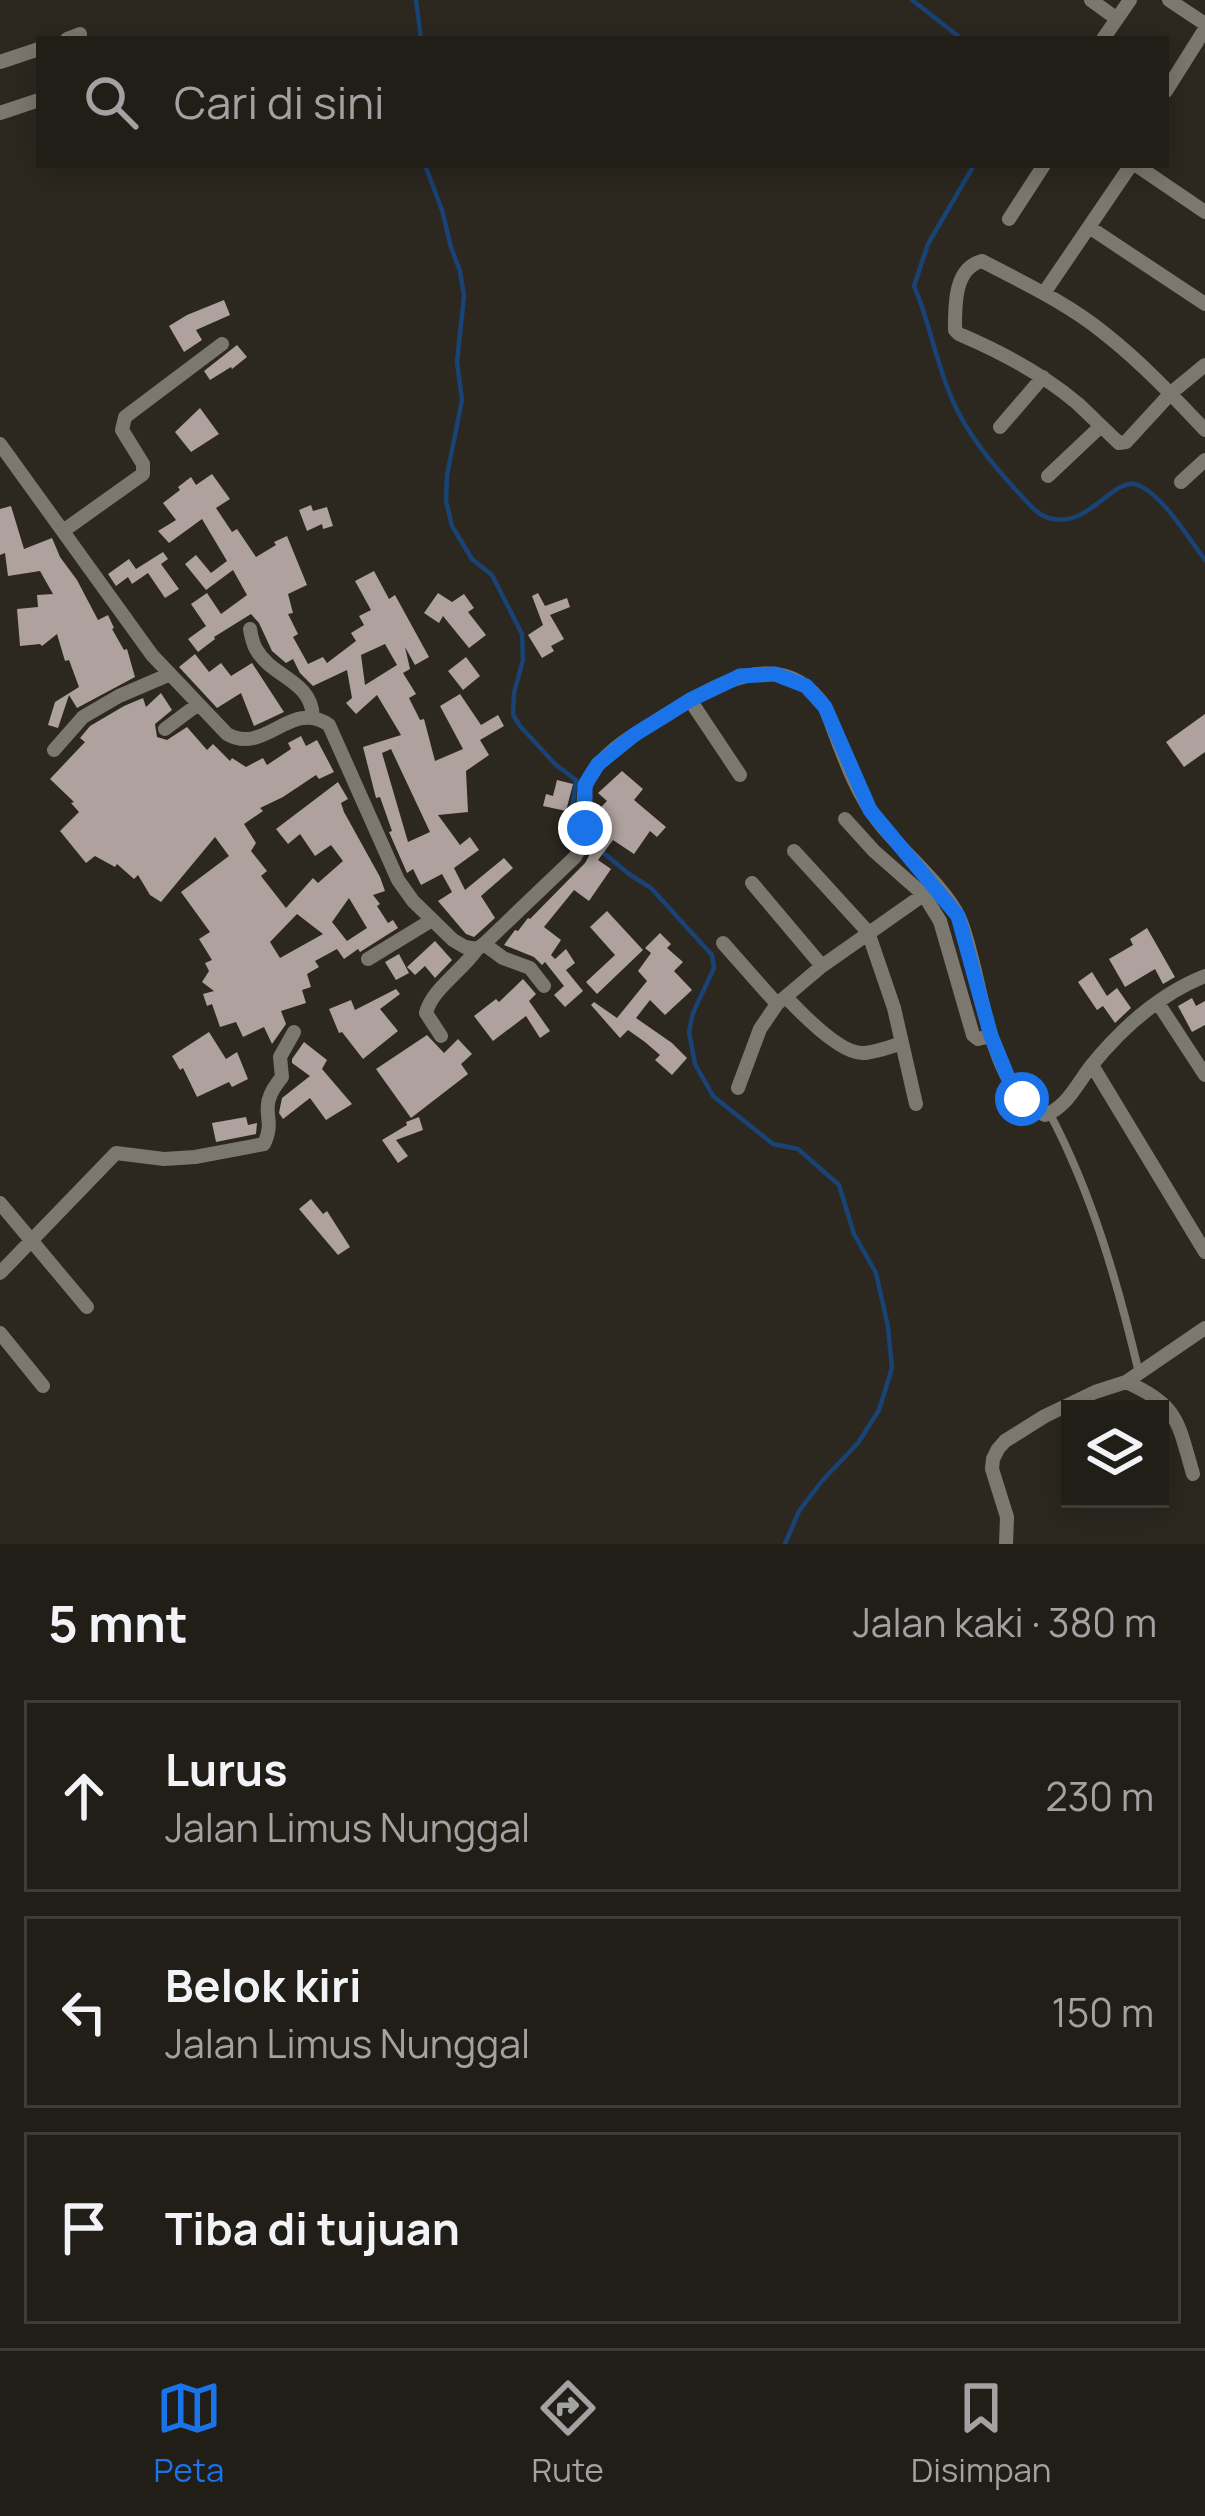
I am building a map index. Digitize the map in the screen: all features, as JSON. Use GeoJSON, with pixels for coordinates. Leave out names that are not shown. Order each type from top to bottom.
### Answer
{"type":"FeatureCollection","features":[{"type":"Feature","properties":{"kind":"street"},"geometry":{"type":"LineString","coordinates":[[1091,0],[1117,19]]}},
{"type":"Feature","properties":{"kind":"street"},"geometry":{"type":"LineString","coordinates":[[1105,36],[1130,0]]}},
{"type":"Feature","properties":{"kind":"street"},"geometry":{"type":"LineString","coordinates":[[1169,0],[1205,26],[1169,86]]}},
{"type":"Feature","properties":{"kind":"street"},"geometry":{"type":"LineString","coordinates":[[0,62],[36,50]]}},
{"type":"Feature","properties":{"kind":"street"},"geometry":{"type":"LineString","coordinates":[[0,111],[36,101]]}},
{"type":"Feature","properties":{"kind":"street"},"geometry":{"type":"LineString","coordinates":[[1009,219],[1042,168]]}},
{"type":"Feature","properties":{"kind":"street"},"geometry":{"type":"LineString","coordinates":[[1044,293],[1131,168]]}},
{"type":"Feature","properties":{"kind":"street"},"geometry":{"type":"LineString","coordinates":[[1138,168],[1205,212]]}},
{"type":"Feature","properties":{"kind":"street"},"geometry":{"type":"LineString","coordinates":[[1089,227],[1205,304]]}},
{"type":"Feature","properties":{"kind":"street"},"geometry":{"type":"LineString","coordinates":[[1205,365],[1171,393],[1124,443],[1118,443],[1042,377],[955,330],[959,288],[966,269],[982,261],[1044,293],[1102,332],[1171,393],[1205,430]]}},
{"type":"Feature","properties":{"kind":"street"},"geometry":{"type":"LineString","coordinates":[[63,531],[143,474],[143,464],[122,430],[125,417],[222,344]]}},
{"type":"Feature","properties":{"kind":"street"},"geometry":{"type":"LineString","coordinates":[[1000,427],[1042,377]]}},
{"type":"Feature","properties":{"kind":"street"},"geometry":{"type":"LineString","coordinates":[[1048,476],[1100,426]]}},
{"type":"Feature","properties":{"kind":"street"},"geometry":{"type":"LineString","coordinates":[[0,444],[133,631],[197,705],[241,741],[254,740],[290,722],[313,717],[324,721],[334,731],[391,865],[413,901],[460,944],[481,946],[530,968],[544,986]]}},
{"type":"Feature","properties":{"kind":"street"},"geometry":{"type":"LineString","coordinates":[[1181,482],[1205,460]]}},
{"type":"Feature","properties":{"kind":"street"},"geometry":{"type":"LineString","coordinates":[[250,629],[261,656],[307,694],[313,717]]}},
{"type":"Feature","properties":{"kind":"street"},"geometry":{"type":"LineString","coordinates":[[54,750],[83,717],[169,675]]}},
{"type":"Feature","properties":{"kind":"street"},"geometry":{"type":"LineString","coordinates":[[442,1036],[426,1013],[428,1005],[580,849],[585,785],[598,764],[690,700],[740,676],[787,677],[806,686],[825,707],[870,810],[930,891]]}},
{"type":"Feature","properties":{"kind":"street"},"geometry":{"type":"LineString","coordinates":[[690,700],[740,775]]}},
{"type":"Feature","properties":{"kind":"street"},"geometry":{"type":"LineString","coordinates":[[165,729],[197,705]]}},
{"type":"Feature","properties":{"kind":"street"},"geometry":{"type":"LineString","coordinates":[[845,819],[874,851],[958,916],[991,1036],[1010,1082],[1041,1114],[1050,1114],[1065,1102],[1132,1022],[1205,976]]}},
{"type":"Feature","properties":{"kind":"street"},"geometry":{"type":"LineString","coordinates":[[794,851],[868,932],[884,972],[916,1104]]}},
{"type":"Feature","properties":{"kind":"street"},"geometry":{"type":"LineString","coordinates":[[752,883],[821,966]]}},
{"type":"Feature","properties":{"kind":"street"},"geometry":{"type":"LineString","coordinates":[[738,1088],[760,1029],[781,1000],[821,966],[930,891]]}},
{"type":"Feature","properties":{"kind":"street"},"geometry":{"type":"LineString","coordinates":[[368,958],[432,920]]}},
{"type":"Feature","properties":{"kind":"street"},"geometry":{"type":"LineString","coordinates":[[723,943],[781,1000],[852,1051],[865,1053],[902,1043]]}},
{"type":"Feature","properties":{"kind":"street"},"geometry":{"type":"LineString","coordinates":[[1158,1003],[1205,1075]]}},
{"type":"Feature","properties":{"kind":"street"},"geometry":{"type":"LineString","coordinates":[[0,1273],[116,1153],[164,1159],[264,1144],[268,1135],[266,1098],[282,1077],[280,1057],[294,1033]]}},
{"type":"Feature","properties":{"kind":"street"},"geometry":{"type":"LineString","coordinates":[[1092,1065],[1205,1252]]}},
{"type":"Feature","properties":{"kind":"street"},"geometry":{"type":"LineString","coordinates":[[0,1203],[87,1307]]}},
{"type":"Feature","properties":{"kind":"street"},"geometry":{"type":"LineString","coordinates":[[1006,1544],[1007,1517],[992,1469],[1005,1441],[1045,1416],[1133,1378],[1205,1328]]}},
{"type":"Feature","properties":{"kind":"street"},"geometry":{"type":"LineString","coordinates":[[0,1333],[43,1386]]}},
{"type":"Feature","properties":{"kind":"street"},"geometry":{"type":"LineString","coordinates":[[1133,1378],[1171,1412],[1193,1474]]}},
{"type":"Feature","properties":{"kind":"lane"},"geometry":{"type":"LineString","coordinates":[[1050,1114],[1096,1219],[1133,1378]]}},
{"type":"Feature","properties":{"kind":"building"},"geometry":{"type":"Polygon","coordinates":[[[224,300],[230,315],[196,330],[202,340],[184,352],[169,326],[224,300]]]}},
{"type":"Feature","properties":{"kind":"building"},"geometry":{"type":"Polygon","coordinates":[[[237,345],[247,357],[210,380],[204,371],[237,345]]]}},
{"type":"Feature","properties":{"kind":"building"},"geometry":{"type":"Polygon","coordinates":[[[200,408],[219,434],[191,452],[175,432],[200,408]]]}},
{"type":"Feature","properties":{"kind":"building"},"geometry":{"type":"Polygon","coordinates":[[[212,474],[230,499],[216,508],[256,557],[287,536],[307,585],[288,594],[293,613],[288,614],[298,634],[293,637],[308,664],[323,657],[327,663],[356,641],[351,633],[364,625],[359,616],[371,610],[355,581],[374,571],[389,599],[395,595],[429,657],[415,665],[405,647],[410,669],[403,673],[416,694],[409,698],[420,720],[424,719],[435,761],[463,749],[440,706],[460,694],[481,725],[498,715],[504,726],[480,740],[489,755],[466,771],[468,812],[438,815],[460,845],[470,837],[479,850],[454,868],[465,890],[504,858],[513,868],[481,896],[495,918],[474,937],[438,901],[452,892],[442,874],[421,885],[413,869],[407,873],[389,832],[363,747],[401,735],[377,695],[356,714],[346,703],[352,698],[347,670],[313,686],[293,659],[286,663],[272,651],[251,614],[198,652],[188,639],[206,626],[191,604],[207,593],[221,614],[247,595],[233,570],[206,590],[185,564],[196,555],[211,573],[227,561],[202,519],[169,543],[158,531],[176,520],[163,503],[191,477],[196,485],[212,474]],[[385,644],[361,655],[365,685],[397,665],[385,644]],[[391,749],[382,753],[408,842],[430,832],[391,749]]]}},
{"type":"Feature","properties":{"kind":"building"},"geometry":{"type":"Polygon","coordinates":[[[311,505],[313,511],[327,507],[333,526],[323,529],[322,524],[307,531],[299,510],[311,505]]]}},
{"type":"Feature","properties":{"kind":"building"},"geometry":{"type":"Polygon","coordinates":[[[11,506],[24,549],[52,538],[98,620],[108,615],[127,649],[135,677],[77,708],[69,695],[58,728],[48,725],[55,702],[79,687],[57,634],[42,646],[20,646],[17,609],[38,607],[37,595],[53,594],[40,571],[8,576],[5,553],[0,555],[0,509],[11,506]]]}},
{"type":"Feature","properties":{"kind":"building"},"geometry":{"type":"Polygon","coordinates":[[[163,552],[168,559],[161,564],[179,589],[165,598],[148,573],[132,584],[128,577],[116,586],[108,574],[129,559],[136,569],[163,552]]]}},
{"type":"Feature","properties":{"kind":"building"},"geometry":{"type":"Polygon","coordinates":[[[438,593],[452,602],[464,594],[474,608],[468,612],[486,635],[469,648],[443,616],[439,623],[424,613],[438,593]]]}},
{"type":"Feature","properties":{"kind":"building"},"geometry":{"type":"Polygon","coordinates":[[[538,593],[545,606],[567,598],[570,607],[550,615],[564,639],[542,658],[528,635],[543,625],[532,596],[538,593]]]}},
{"type":"Feature","properties":{"kind":"building"},"geometry":{"type":"Polygon","coordinates":[[[195,654],[209,672],[221,663],[231,676],[252,663],[284,712],[254,726],[241,693],[217,708],[179,667],[195,654]]]}},
{"type":"Feature","properties":{"kind":"building"},"geometry":{"type":"Polygon","coordinates":[[[466,657],[480,676],[463,690],[448,671],[466,657]]]}},
{"type":"Feature","properties":{"kind":"building"},"geometry":{"type":"Polygon","coordinates":[[[161,693],[172,710],[155,724],[157,737],[167,740],[187,727],[207,750],[213,744],[230,761],[246,767],[263,758],[267,765],[301,736],[306,746],[317,740],[334,772],[319,779],[316,775],[260,808],[263,811],[244,824],[256,843],[251,851],[267,871],[261,876],[286,908],[313,878],[318,883],[343,861],[331,845],[315,856],[300,834],[288,844],[276,829],[338,782],[348,799],[341,803],[344,812],[380,877],[385,891],[373,895],[388,923],[393,920],[398,928],[344,959],[337,949],[315,961],[319,967],[307,974],[311,987],[302,990],[306,1003],[281,1011],[286,1024],[272,1044],[264,1027],[243,1037],[236,1022],[220,1027],[203,994],[214,991],[202,982],[209,971],[205,963],[212,960],[199,939],[210,932],[181,892],[229,856],[215,837],[161,902],[150,895],[138,875],[134,879],[117,864],[95,856],[86,863],[60,831],[79,812],[50,779],[85,742],[80,738],[90,726],[143,698],[146,707],[161,693]],[[349,898],[332,922],[347,941],[367,928],[349,898]],[[297,914],[270,942],[280,958],[323,934],[297,914]]]}},
{"type":"Feature","properties":{"kind":"building"},"geometry":{"type":"Polygon","coordinates":[[[1205,714],[1205,752],[1184,767],[1166,742],[1205,714]]]}},
{"type":"Feature","properties":{"kind":"building"},"geometry":{"type":"Polygon","coordinates":[[[622,771],[643,789],[634,800],[666,827],[657,837],[650,831],[634,854],[613,840],[598,860],[611,869],[589,901],[574,890],[544,927],[561,940],[551,955],[555,959],[566,949],[575,963],[566,970],[583,991],[565,1007],[554,995],[564,986],[545,962],[542,965],[504,945],[585,863],[601,834],[595,829],[606,814],[600,808],[607,801],[598,793],[622,771]]]}},
{"type":"Feature","properties":{"kind":"building"},"geometry":{"type":"Polygon","coordinates":[[[557,780],[573,784],[566,811],[543,806],[546,794],[553,796],[557,780]]]}},
{"type":"Feature","properties":{"kind":"building"},"geometry":{"type":"Polygon","coordinates":[[[607,911],[643,950],[597,994],[586,982],[615,955],[590,927],[607,911]]]}},
{"type":"Feature","properties":{"kind":"building"},"geometry":{"type":"Polygon","coordinates":[[[1147,928],[1175,977],[1163,984],[1155,969],[1125,987],[1109,959],[1133,945],[1130,939],[1147,928]]]}},
{"type":"Feature","properties":{"kind":"building"},"geometry":{"type":"Polygon","coordinates":[[[660,933],[671,944],[667,948],[683,962],[674,971],[692,990],[665,1015],[650,1000],[636,1018],[687,1058],[672,1075],[655,1060],[660,1055],[645,1042],[628,1030],[620,1038],[591,1005],[594,1002],[617,1018],[647,981],[638,971],[651,953],[645,948],[660,933]]]}},
{"type":"Feature","properties":{"kind":"building"},"geometry":{"type":"Polygon","coordinates":[[[435,941],[452,960],[435,978],[425,966],[415,975],[407,967],[435,941]]]}},
{"type":"Feature","properties":{"kind":"building"},"geometry":{"type":"Polygon","coordinates":[[[399,954],[409,973],[396,980],[385,962],[399,954]]]}},
{"type":"Feature","properties":{"kind":"building"},"geometry":{"type":"Polygon","coordinates":[[[1092,972],[1107,996],[1117,988],[1131,1008],[1115,1023],[1103,1006],[1097,1010],[1078,982],[1092,972]]]}},
{"type":"Feature","properties":{"kind":"building"},"geometry":{"type":"Polygon","coordinates":[[[523,979],[536,994],[529,1001],[550,1031],[540,1038],[526,1016],[493,1041],[474,1016],[496,999],[499,1002],[523,979]]]}},
{"type":"Feature","properties":{"kind":"building"},"geometry":{"type":"Polygon","coordinates":[[[396,989],[400,994],[380,1009],[398,1031],[363,1059],[339,1033],[329,1009],[351,1000],[355,1010],[396,989]]]}},
{"type":"Feature","properties":{"kind":"building"},"geometry":{"type":"Polygon","coordinates":[[[1192,998],[1196,1006],[1205,1001],[1205,1025],[1192,1032],[1178,1006],[1192,998]]]}},
{"type":"Feature","properties":{"kind":"building"},"geometry":{"type":"Polygon","coordinates":[[[209,1032],[226,1059],[237,1052],[248,1079],[197,1097],[172,1056],[209,1032]]]}},
{"type":"Feature","properties":{"kind":"building"},"geometry":{"type":"Polygon","coordinates":[[[427,1035],[444,1053],[458,1039],[472,1054],[461,1064],[468,1074],[411,1118],[376,1069],[427,1035]]]}},
{"type":"Feature","properties":{"kind":"building"},"geometry":{"type":"Polygon","coordinates":[[[304,1042],[327,1060],[322,1069],[352,1104],[326,1120],[310,1098],[283,1119],[279,1113],[282,1098],[310,1076],[292,1063],[304,1042]]]}},
{"type":"Feature","properties":{"kind":"building"},"geometry":{"type":"Polygon","coordinates":[[[246,1117],[248,1125],[257,1123],[256,1134],[216,1142],[212,1123],[246,1117]]]}},
{"type":"Feature","properties":{"kind":"building"},"geometry":{"type":"Polygon","coordinates":[[[419,1117],[423,1130],[396,1140],[408,1156],[398,1163],[382,1140],[419,1117]]]}},
{"type":"Feature","properties":{"kind":"building"},"geometry":{"type":"Polygon","coordinates":[[[311,1199],[323,1214],[327,1211],[350,1247],[338,1255],[299,1209],[311,1199]]]}},
{"type":"Feature","properties":{"kind":"waterway"},"geometry":{"type":"LineString","coordinates":[[416,0],[421,36]]}},
{"type":"Feature","properties":{"kind":"waterway"},"geometry":{"type":"LineString","coordinates":[[912,0],[958,36]]}},
{"type":"Feature","properties":{"kind":"waterway"},"geometry":{"type":"LineString","coordinates":[[426,168],[464,296],[457,362],[462,400],[446,501],[452,526],[472,559],[492,575],[522,634],[523,660],[513,715],[556,765],[576,780],[570,825],[651,888],[712,955],[714,968],[689,1032],[695,1064],[713,1096],[773,1144],[798,1149],[839,1185],[854,1234],[876,1273],[892,1368],[879,1410],[858,1443],[799,1511],[785,1544]]}},
{"type":"Feature","properties":{"kind":"waterway"},"geometry":{"type":"LineString","coordinates":[[972,168],[928,244],[914,286],[946,385],[965,424],[1006,479],[1044,516],[1063,520],[1076,516],[1119,488],[1138,485],[1166,508],[1205,560]]}},
{"type":"Feature","properties":{"kind":"route"},"geometry":{"type":"LineString","coordinates":[[585,828],[585,785],[598,764],[634,735],[740,676],[775,674],[806,686],[825,707],[870,810],[958,916],[991,1036],[1022,1099]]}}]}
